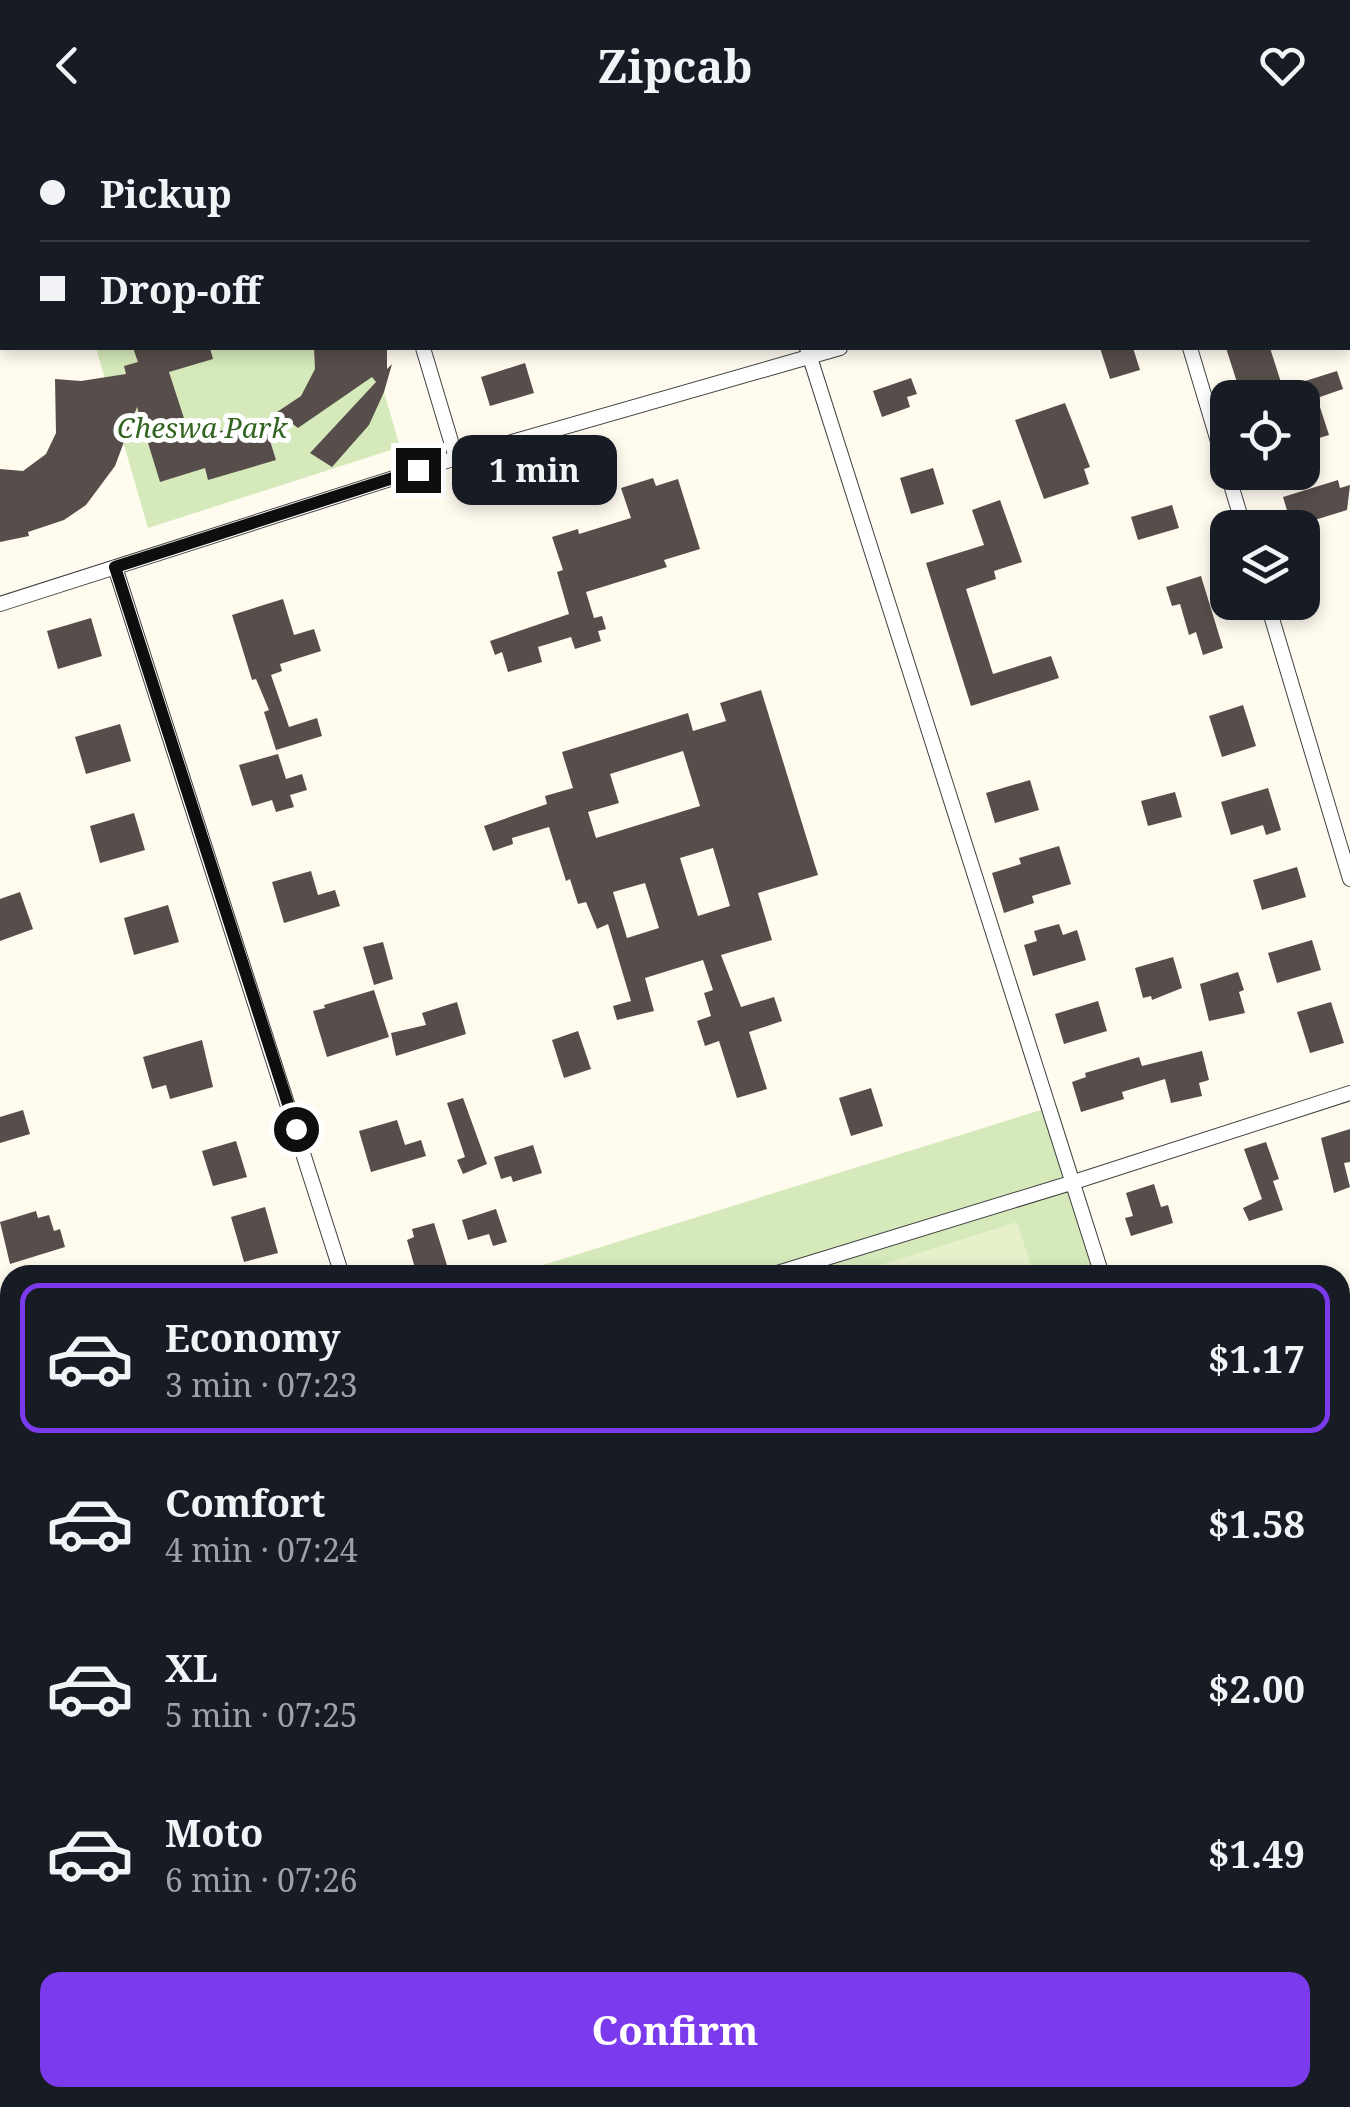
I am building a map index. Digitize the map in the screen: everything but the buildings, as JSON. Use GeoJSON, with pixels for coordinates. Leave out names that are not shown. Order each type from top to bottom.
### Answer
{"type":"FeatureCollection","features":[{"type":"Feature","properties":{"kind":"street"},"geometry":{"type":"LineString","coordinates":[[423,350],[456,458]]}},
{"type":"Feature","properties":{"kind":"street"},"geometry":{"type":"LineString","coordinates":[[1191,350],[1239,510]]}},
{"type":"Feature","properties":{"kind":"street"},"geometry":{"type":"LineString","coordinates":[[0,604],[456,458],[808,352],[1099,1265]]}},
{"type":"Feature","properties":{"kind":"street"},"geometry":{"type":"LineString","coordinates":[[115,567],[339,1265]]}},
{"type":"Feature","properties":{"kind":"street"},"geometry":{"type":"LineString","coordinates":[[1272,620],[1350,879]]}},
{"type":"Feature","properties":{"kind":"street"},"geometry":{"type":"LineString","coordinates":[[804,1265],[1350,1093]]}},
{"type":"Feature","properties":{"kind":"green space","name":"Cheswa Park"},"geometry":{"type":"Polygon","coordinates":[[[97,350],[372,350],[400,447],[148,528],[97,350]]]}},
{"type":"Feature","properties":{"kind":"green space"},"geometry":{"type":"Polygon","coordinates":[[[1057,1105],[1107,1265],[543,1265],[1057,1105]]]}},
{"type":"Feature","properties":{"kind":"green space"},"geometry":{"type":"Polygon","coordinates":[[[1017,1222],[1031,1265],[880,1265],[1017,1222]]]}},
{"type":"Feature","properties":{"kind":"route"},"geometry":{"type":"LineString","coordinates":[[296,1129],[115,567],[418,470]]}}]}
